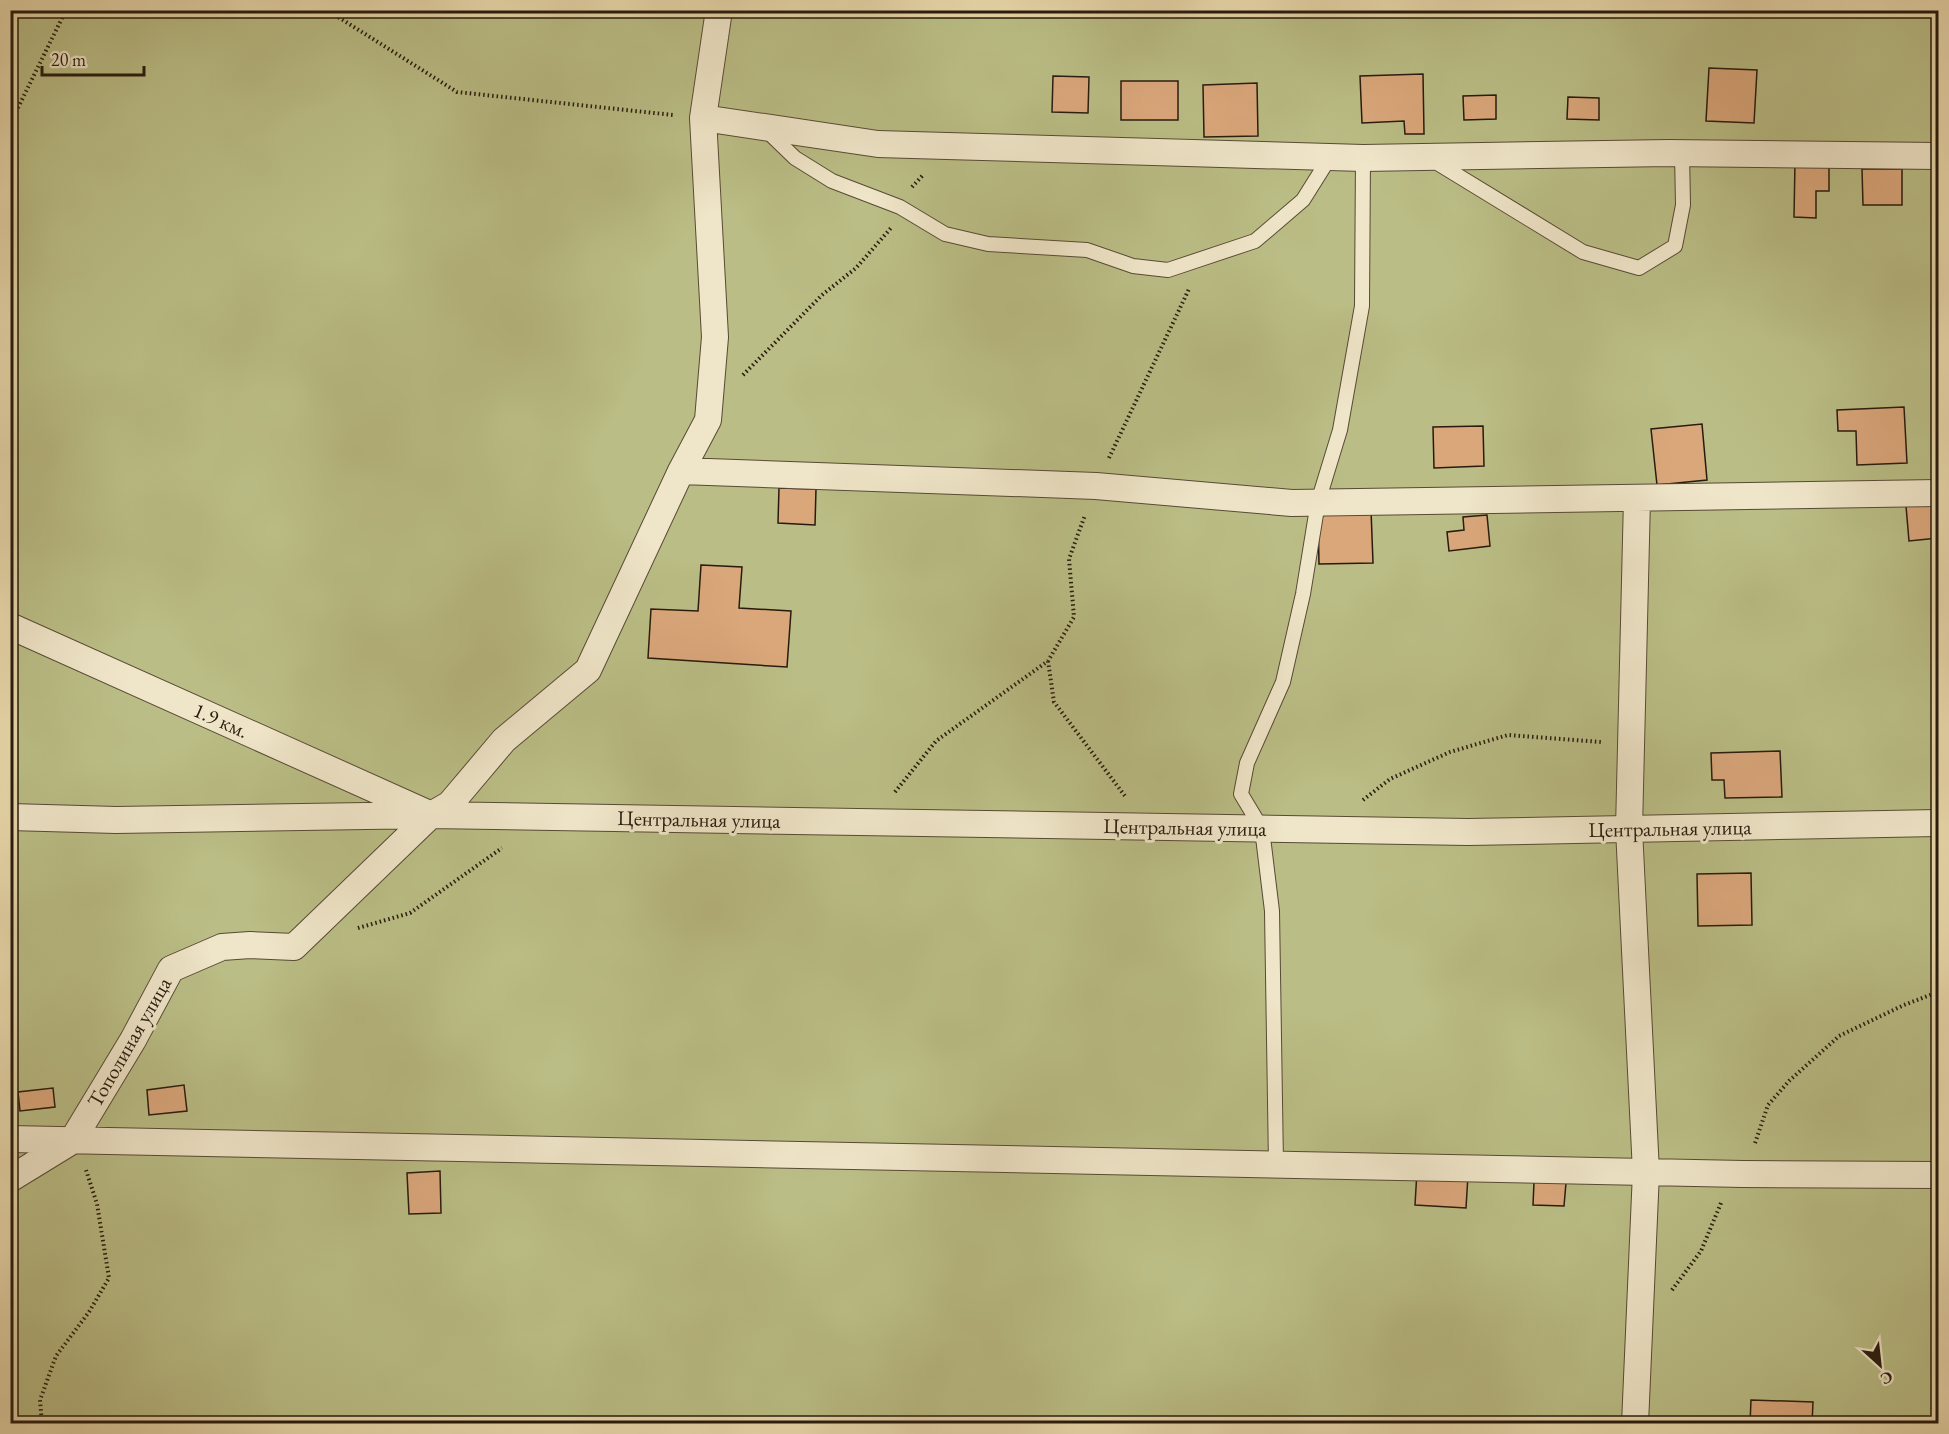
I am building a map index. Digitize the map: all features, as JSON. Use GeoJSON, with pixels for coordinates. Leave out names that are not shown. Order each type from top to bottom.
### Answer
{"type":"FeatureCollection","features":[{"type":"Feature","properties":{"kind":"street","name":"Тополиная улица"},"geometry":{"type":"LineString","coordinates":[[10,1179],[72,1141],[127,1050],[171,969],[222,947],[250,945],[294,947],[430,814],[450,804],[504,740],[588,670],[681,471],[708,420],[715,337],[703,118],[718,10]]}},
{"type":"Feature","properties":{"kind":"street"},"geometry":{"type":"LineString","coordinates":[[703,118],[878,144],[1364,158],[1682,153],[1938,156]]}},
{"type":"Feature","properties":{"kind":"street"},"geometry":{"type":"LineString","coordinates":[[681,471],[1096,486],[1292,503],[1938,493]]}},
{"type":"Feature","properties":{"kind":"street"},"geometry":{"type":"LineString","coordinates":[[1635,1424],[1646,1172],[1629,829],[1637,498]]}},
{"type":"Feature","properties":{"kind":"street","name":"1.9 км."},"geometry":{"type":"LineString","coordinates":[[10,626],[430,814]]}},
{"type":"Feature","properties":{"kind":"street","name":"Центральная улица"},"geometry":{"type":"LineString","coordinates":[[10,817],[116,820],[430,814],[1468,832],[1938,823]]}},
{"type":"Feature","properties":{"kind":"street"},"geometry":{"type":"LineString","coordinates":[[10,1139],[1743,1174],[1938,1175]]}},
{"type":"Feature","properties":{"kind":"lane"},"geometry":{"type":"LineString","coordinates":[[764,128],[795,158],[832,181],[900,207],[945,234],[988,244],[1088,250],[1134,267],[1168,270],[1255,241],[1303,200],[1330,157]]}},
{"type":"Feature","properties":{"kind":"lane"},"geometry":{"type":"LineString","coordinates":[[1427,156],[1583,252],[1639,268],[1675,246],[1683,206],[1682,153]]}},
{"type":"Feature","properties":{"kind":"lane"},"geometry":{"type":"LineString","coordinates":[[1276,1165],[1272,911],[1262,829],[1241,794],[1246,763],[1283,682],[1303,594],[1318,502],[1340,430],[1362,306],[1364,158]]}},
{"type":"Feature","properties":{"kind":"path"},"geometry":{"type":"LineString","coordinates":[[10,124],[66,10]]}},
{"type":"Feature","properties":{"kind":"path"},"geometry":{"type":"LineString","coordinates":[[327,10],[457,92],[703,118]]}},
{"type":"Feature","properties":{"kind":"path"},"geometry":{"type":"LineString","coordinates":[[736,383],[822,295],[856,268],[893,225],[905,195],[947,146]]}},
{"type":"Feature","properties":{"kind":"path"},"geometry":{"type":"LineString","coordinates":[[870,822],[936,741],[1048,661],[1074,617],[1069,559],[1096,486],[1203,258]]}},
{"type":"Feature","properties":{"kind":"path"},"geometry":{"type":"LineString","coordinates":[[1048,661],[1054,702],[1100,765],[1150,827]]}},
{"type":"Feature","properties":{"kind":"path"},"geometry":{"type":"LineString","coordinates":[[1362,801],[1390,779],[1440,756],[1508,735],[1631,745]]}},
{"type":"Feature","properties":{"kind":"path"},"geometry":{"type":"LineString","coordinates":[[357,928],[410,913],[546,816]]}},
{"type":"Feature","properties":{"kind":"path"},"geometry":{"type":"LineString","coordinates":[[1639,1326],[1656,1309],[1701,1251],[1726,1192],[1743,1174],[1768,1105],[1789,1081],[1839,1036],[1904,1005],[1938,993]]}},
{"type":"Feature","properties":{"kind":"path"},"geometry":{"type":"LineString","coordinates":[[42,1424],[40,1400],[56,1356],[89,1312],[109,1278],[97,1204],[87,1170],[72,1141]]}},
{"type":"Feature","properties":{"kind":"green space"},"geometry":{"type":"Polygon","coordinates":[[[11,11],[1938,11],[1938,1423],[11,1423],[11,11]]]}},
{"type":"Feature","properties":{"kind":"building"},"geometry":{"type":"Polygon","coordinates":[[[1709,68],[1757,70],[1754,123],[1706,121],[1709,68]]]}},
{"type":"Feature","properties":{"kind":"building"},"geometry":{"type":"Polygon","coordinates":[[[1423,74],[1424,134],[1405,134],[1404,121],[1362,123],[1360,76],[1423,74]]]}},
{"type":"Feature","properties":{"kind":"building"},"geometry":{"type":"Polygon","coordinates":[[[1053,76],[1089,77],[1088,113],[1052,112],[1053,76]]]}},
{"type":"Feature","properties":{"kind":"building"},"geometry":{"type":"Polygon","coordinates":[[[1121,81],[1178,81],[1178,120],[1121,120],[1121,81]]]}},
{"type":"Feature","properties":{"kind":"building"},"geometry":{"type":"Polygon","coordinates":[[[1257,83],[1258,136],[1204,137],[1203,85],[1257,83]]]}},
{"type":"Feature","properties":{"kind":"building"},"geometry":{"type":"Polygon","coordinates":[[[1496,95],[1496,119],[1464,120],[1463,96],[1496,95]]]}},
{"type":"Feature","properties":{"kind":"building"},"geometry":{"type":"Polygon","coordinates":[[[1568,97],[1599,98],[1599,120],[1567,119],[1568,97]]]}},
{"type":"Feature","properties":{"kind":"building"},"geometry":{"type":"Polygon","coordinates":[[[1795,162],[1829,162],[1829,191],[1816,191],[1816,218],[1794,217],[1795,162]]]}},
{"type":"Feature","properties":{"kind":"building"},"geometry":{"type":"Polygon","coordinates":[[[1862,169],[1902,169],[1902,205],[1863,205],[1862,169]]]}},
{"type":"Feature","properties":{"kind":"building"},"geometry":{"type":"Polygon","coordinates":[[[1904,407],[1907,463],[1857,465],[1856,431],[1838,431],[1837,410],[1904,407]]]}},
{"type":"Feature","properties":{"kind":"building"},"geometry":{"type":"Polygon","coordinates":[[[1702,424],[1707,480],[1657,485],[1651,429],[1702,424]]]}},
{"type":"Feature","properties":{"kind":"building"},"geometry":{"type":"Polygon","coordinates":[[[1483,426],[1484,466],[1434,468],[1433,427],[1483,426]]]}},
{"type":"Feature","properties":{"kind":"building"},"geometry":{"type":"Polygon","coordinates":[[[779,488],[816,489],[815,525],[778,523],[779,488]]]}},
{"type":"Feature","properties":{"kind":"building"},"geometry":{"type":"Polygon","coordinates":[[[1938,504],[1938,538],[1909,541],[1906,506],[1938,504]]]}},
{"type":"Feature","properties":{"kind":"building"},"geometry":{"type":"Polygon","coordinates":[[[1371,510],[1373,563],[1319,564],[1318,512],[1371,510]]]}},
{"type":"Feature","properties":{"kind":"building"},"geometry":{"type":"Polygon","coordinates":[[[1487,515],[1490,546],[1449,551],[1447,532],[1464,530],[1463,517],[1487,515]]]}},
{"type":"Feature","properties":{"kind":"building"},"geometry":{"type":"Polygon","coordinates":[[[701,565],[742,567],[739,608],[791,611],[787,667],[648,658],[651,609],[698,611],[701,565]]]}},
{"type":"Feature","properties":{"kind":"building"},"geometry":{"type":"Polygon","coordinates":[[[1780,751],[1782,797],[1725,798],[1724,780],[1712,780],[1711,753],[1780,751]]]}},
{"type":"Feature","properties":{"kind":"building"},"geometry":{"type":"Polygon","coordinates":[[[1751,873],[1752,925],[1698,926],[1697,874],[1751,873]]]}},
{"type":"Feature","properties":{"kind":"building"},"geometry":{"type":"Polygon","coordinates":[[[184,1085],[187,1111],[149,1115],[147,1090],[184,1085]]]}},
{"type":"Feature","properties":{"kind":"building"},"geometry":{"type":"Polygon","coordinates":[[[53,1088],[55,1107],[20,1111],[18,1092],[53,1088]]]}},
{"type":"Feature","properties":{"kind":"building"},"geometry":{"type":"Polygon","coordinates":[[[440,1171],[441,1213],[409,1214],[407,1173],[440,1171]]]}},
{"type":"Feature","properties":{"kind":"building"},"geometry":{"type":"Polygon","coordinates":[[[1417,1171],[1468,1175],[1466,1208],[1415,1205],[1417,1171]]]}},
{"type":"Feature","properties":{"kind":"building"},"geometry":{"type":"Polygon","coordinates":[[[1534,1182],[1566,1183],[1564,1206],[1533,1205],[1534,1182]]]}},
{"type":"Feature","properties":{"kind":"building"},"geometry":{"type":"Polygon","coordinates":[[[1751,1400],[1813,1402],[1812,1424],[1750,1424],[1751,1400]]]}},
{"type":"Feature","properties":{"kind":"building"},"geometry":{"type":"Polygon","coordinates":[[[1181,1418],[1211,1418],[1211,1424],[1181,1424],[1181,1418]]]}},
{"type":"Feature","properties":{"kind":"building"},"geometry":{"type":"Polygon","coordinates":[[[1874,1420],[1874,1424],[1833,1424],[1874,1420]]]}}]}
